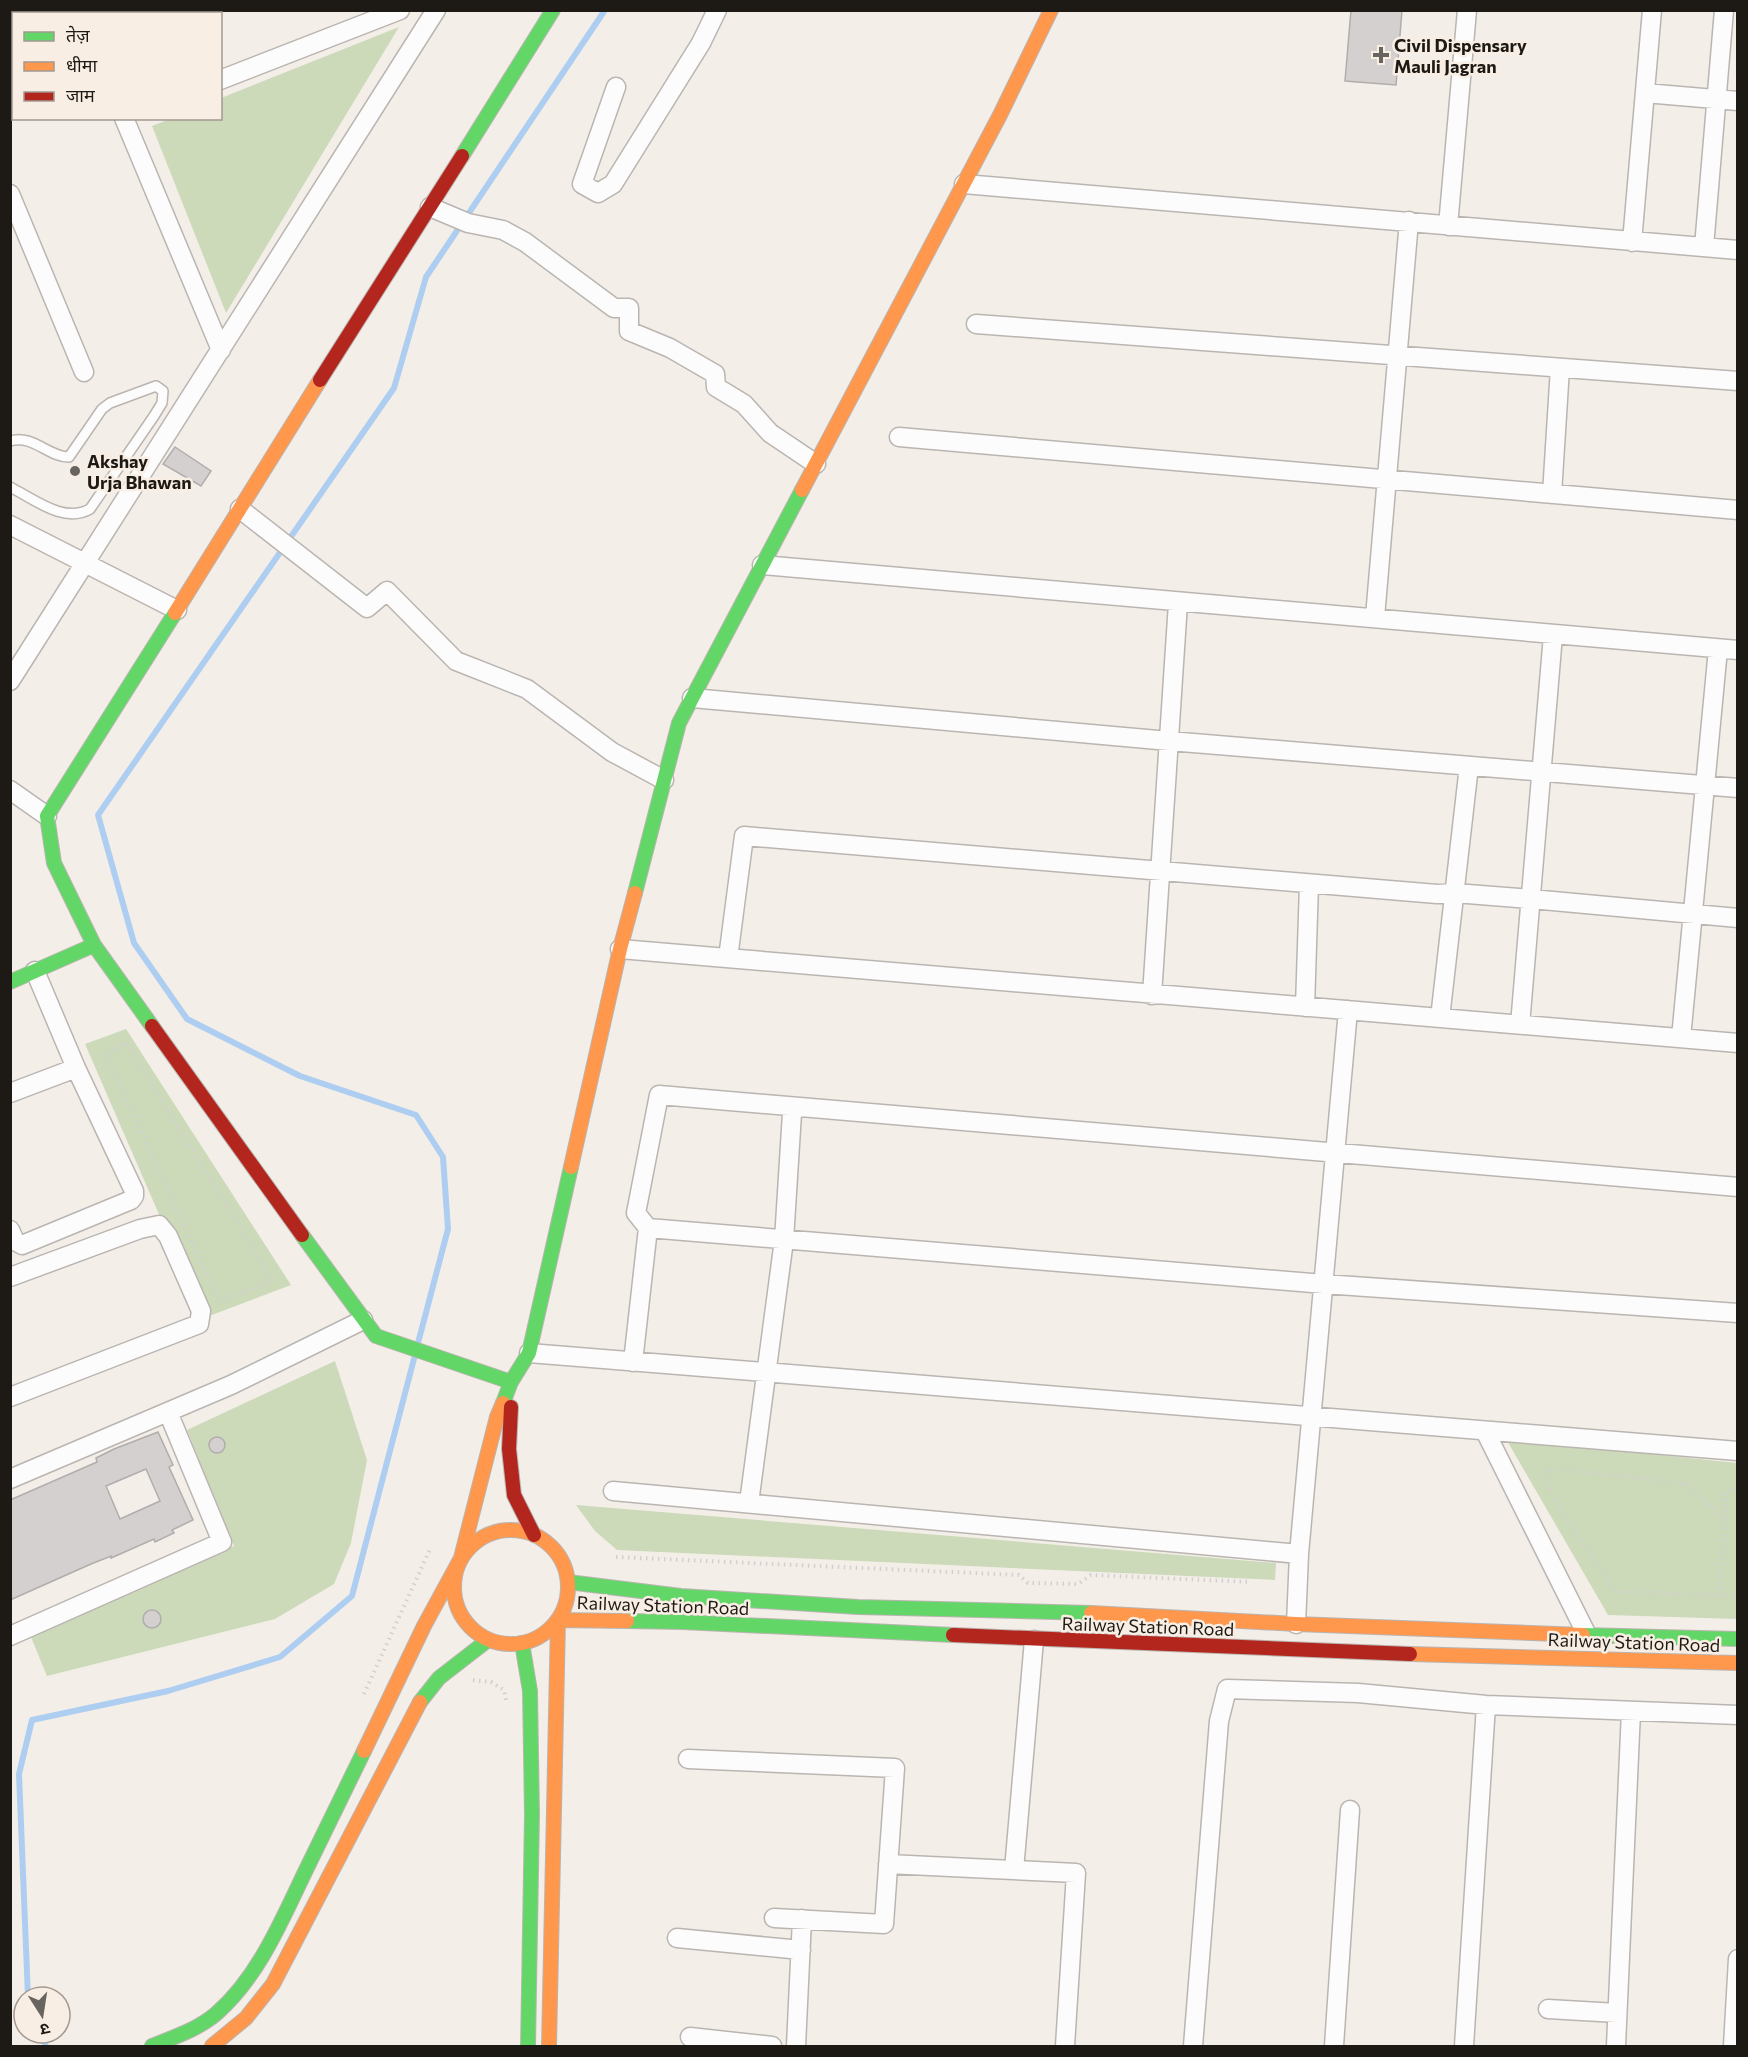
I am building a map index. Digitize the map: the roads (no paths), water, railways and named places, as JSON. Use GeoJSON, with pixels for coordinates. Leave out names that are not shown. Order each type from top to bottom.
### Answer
{"type":"FeatureCollection","features":[{"type":"Feature","properties":{"kind":"street"},"geometry":{"type":"LineString","coordinates":[[222,79],[400,10]]}},
{"type":"Feature","properties":{"kind":"street"},"geometry":{"type":"LineString","coordinates":[[10,681],[436,10]]}},
{"type":"Feature","properties":{"kind":"street"},"geometry":{"type":"LineString","coordinates":[[511,1382],[376,1336],[94,945],[54,863],[47,816],[553,10]]}},
{"type":"Feature","properties":{"kind":"street"},"geometry":{"type":"LineString","coordinates":[[616,87],[582,184],[598,193],[614,184],[701,43],[717,10]]}},
{"type":"Feature","properties":{"kind":"street"},"geometry":{"type":"LineString","coordinates":[[558,1620],[542,1635],[522,1643],[504,1644],[488,1640],[468,1625],[456,1605],[454,1581],[497,1417],[511,1382],[529,1353],[620,949],[679,723],[964,184],[1052,10]]}},
{"type":"Feature","properties":{"kind":"street"},"geometry":{"type":"LineString","coordinates":[[1448,226],[1467,10]]}},
{"type":"Feature","properties":{"kind":"street"},"geometry":{"type":"LineString","coordinates":[[1632,242],[1652,10]]}},
{"type":"Feature","properties":{"kind":"street"},"geometry":{"type":"LineString","coordinates":[[1704,248],[1724,10]]}},
{"type":"Feature","properties":{"kind":"street"},"geometry":{"type":"LineString","coordinates":[[1645,93],[1737,100]]}},
{"type":"Feature","properties":{"kind":"street"},"geometry":{"type":"LineString","coordinates":[[125,120],[221,350]]}},
{"type":"Feature","properties":{"kind":"street"},"geometry":{"type":"LineString","coordinates":[[964,184],[1737,250]]}},
{"type":"Feature","properties":{"kind":"street"},"geometry":{"type":"LineString","coordinates":[[10,194],[84,372]]}},
{"type":"Feature","properties":{"kind":"street"},"geometry":{"type":"LineString","coordinates":[[430,207],[468,223],[503,230],[525,242],[614,309],[629,308],[629,331],[670,348],[715,374],[716,387],[744,404],[770,433],[816,464]]}},
{"type":"Feature","properties":{"kind":"street"},"geometry":{"type":"LineString","coordinates":[[1374,617],[1409,221]]}},
{"type":"Feature","properties":{"kind":"street"},"geometry":{"type":"LineString","coordinates":[[976,324],[1737,381]]}},
{"type":"Feature","properties":{"kind":"street"},"geometry":{"type":"LineString","coordinates":[[1552,494],[1560,368]]}},
{"type":"Feature","properties":{"kind":"street"},"geometry":{"type":"LineString","coordinates":[[899,437],[1737,510]]}},
{"type":"Feature","properties":{"kind":"street"},"geometry":{"type":"LineString","coordinates":[[240,509],[367,608],[387,591],[456,661],[527,689],[612,752],[664,780]]}},
{"type":"Feature","properties":{"kind":"street"},"geometry":{"type":"LineString","coordinates":[[10,525],[177,610]]}},
{"type":"Feature","properties":{"kind":"street"},"geometry":{"type":"LineString","coordinates":[[762,566],[1737,650]]}},
{"type":"Feature","properties":{"kind":"street"},"geometry":{"type":"LineString","coordinates":[[1152,995],[1179,603]]}},
{"type":"Feature","properties":{"kind":"street"},"geometry":{"type":"LineString","coordinates":[[1520,1024],[1553,635]]}},
{"type":"Feature","properties":{"kind":"street"},"geometry":{"type":"LineString","coordinates":[[1681,1038],[1718,649]]}},
{"type":"Feature","properties":{"kind":"street"},"geometry":{"type":"LineString","coordinates":[[692,698],[1169,741],[1737,788]]}},
{"type":"Feature","properties":{"kind":"street"},"geometry":{"type":"LineString","coordinates":[[1440,1018],[1469,766]]}},
{"type":"Feature","properties":{"kind":"street"},"geometry":{"type":"LineString","coordinates":[[10,790],[47,816]]}},
{"type":"Feature","properties":{"kind":"street"},"geometry":{"type":"LineString","coordinates":[[728,958],[744,836],[1308,884],[1531,899],[1737,918]]}},
{"type":"Feature","properties":{"kind":"street"},"geometry":{"type":"LineString","coordinates":[[1305,1007],[1308,884]]}},
{"type":"Feature","properties":{"kind":"street"},"geometry":{"type":"LineString","coordinates":[[10,982],[94,945]]}},
{"type":"Feature","properties":{"kind":"street"},"geometry":{"type":"LineString","coordinates":[[620,949],[1737,1043]]}},
{"type":"Feature","properties":{"kind":"street"},"geometry":{"type":"LineString","coordinates":[[10,1230],[15,1241],[22,1245],[131,1200],[134,1196],[134,1191],[76,1068],[35,971]]}},
{"type":"Feature","properties":{"kind":"street"},"geometry":{"type":"LineString","coordinates":[[1296,1624],[1299,1554],[1348,1010]]}},
{"type":"Feature","properties":{"kind":"street"},"geometry":{"type":"LineString","coordinates":[[10,1093],[76,1068]]}},
{"type":"Feature","properties":{"kind":"street"},"geometry":{"type":"LineString","coordinates":[[632,1362],[648,1228],[636,1213],[659,1095],[1737,1187]]}},
{"type":"Feature","properties":{"kind":"street"},"geometry":{"type":"LineString","coordinates":[[749,1503],[784,1240],[792,1113],[787,1106]]}},
{"type":"Feature","properties":{"kind":"street"},"geometry":{"type":"LineString","coordinates":[[10,1277],[140,1229],[159,1225],[168,1236],[201,1311],[199,1324],[10,1397]]}},
{"type":"Feature","properties":{"kind":"street"},"geometry":{"type":"LineString","coordinates":[[648,1228],[1324,1284],[1737,1313]]}},
{"type":"Feature","properties":{"kind":"street"},"geometry":{"type":"LineString","coordinates":[[10,1479],[231,1385],[363,1320]]}},
{"type":"Feature","properties":{"kind":"street"},"geometry":{"type":"LineString","coordinates":[[529,1353],[1737,1451]]}},
{"type":"Feature","properties":{"kind":"street"},"geometry":{"type":"LineString","coordinates":[[511,1382],[509,1449],[514,1495],[534,1535]]}},
{"type":"Feature","properties":{"kind":"street"},"geometry":{"type":"LineString","coordinates":[[10,1636],[222,1542],[168,1412]]}},
{"type":"Feature","properties":{"kind":"street"},"geometry":{"type":"LineString","coordinates":[[1485,1431],[1587,1635]]}},
{"type":"Feature","properties":{"kind":"street"},"geometry":{"type":"LineString","coordinates":[[613,1491],[1299,1554]]}},
{"type":"Feature","properties":{"kind":"street"},"geometry":{"type":"LineString","coordinates":[[152,2046],[188,2031],[216,2014],[253,1971],[284,1916],[424,1626],[461,1558],[472,1545],[485,1536],[501,1531],[518,1530],[534,1535],[558,1554],[565,1567],[568,1582],[568,1595],[558,1620],[549,2046]]}},
{"type":"Feature","properties":{"kind":"street","name":"Railway Station Road"},"geometry":{"type":"LineString","coordinates":[[568,1582],[681,1596],[811,1604],[1737,1639]]}},
{"type":"Feature","properties":{"kind":"street","name":"Railway Station Road"},"geometry":{"type":"LineString","coordinates":[[558,1620],[682,1622],[1034,1640],[1413,1654],[1737,1663]]}},
{"type":"Feature","properties":{"kind":"street"},"geometry":{"type":"LineString","coordinates":[[212,2046],[233,2031],[259,2006],[273,1984],[420,1701],[439,1678],[488,1640]]}},
{"type":"Feature","properties":{"kind":"street"},"geometry":{"type":"LineString","coordinates":[[1014,1870],[1034,1640]]}},
{"type":"Feature","properties":{"kind":"street"},"geometry":{"type":"LineString","coordinates":[[522,1643],[530,1691],[532,1792],[528,2046]]}},
{"type":"Feature","properties":{"kind":"street"},"geometry":{"type":"LineString","coordinates":[[1193,2046],[1219,1720],[1227,1689],[1358,1693],[1486,1705],[1737,1715]]}},
{"type":"Feature","properties":{"kind":"street"},"geometry":{"type":"LineString","coordinates":[[1464,2046],[1486,1705]]}},
{"type":"Feature","properties":{"kind":"street"},"geometry":{"type":"LineString","coordinates":[[1616,2046],[1631,1711]]}},
{"type":"Feature","properties":{"kind":"street"},"geometry":{"type":"LineString","coordinates":[[688,1759],[895,1768],[884,1923],[774,1918]]}},
{"type":"Feature","properties":{"kind":"street"},"geometry":{"type":"LineString","coordinates":[[1334,2046],[1350,1810]]}},
{"type":"Feature","properties":{"kind":"street"},"geometry":{"type":"LineString","coordinates":[[888,1864],[1076,1873],[1065,2046]]}},
{"type":"Feature","properties":{"kind":"street"},"geometry":{"type":"LineString","coordinates":[[796,2046],[802,1919]]}},
{"type":"Feature","properties":{"kind":"street"},"geometry":{"type":"LineString","coordinates":[[677,1938],[801,1950]]}},
{"type":"Feature","properties":{"kind":"street"},"geometry":{"type":"LineString","coordinates":[[1733,2046],[1737,1959]]}},
{"type":"Feature","properties":{"kind":"street"},"geometry":{"type":"LineString","coordinates":[[1548,2009],[1617,2013]]}},
{"type":"Feature","properties":{"kind":"street"},"geometry":{"type":"LineString","coordinates":[[690,2037],[772,2046]]}},
{"type":"Feature","properties":{"kind":"lane"},"geometry":{"type":"LineString","coordinates":[[10,441],[26,439],[62,458],[69,458],[102,409],[110,402],[156,386],[163,391],[162,403],[154,416],[90,509],[81,514],[61,513],[10,487]]}},
{"type":"Feature","properties":{"kind":"waterway"},"geometry":{"type":"LineString","coordinates":[[418,1343],[448,1229],[443,1157],[416,1115],[300,1076],[187,1019],[134,943],[98,815],[394,388],[426,277],[605,10]]}},
{"type":"Feature","properties":{"kind":"waterway"},"geometry":{"type":"LineString","coordinates":[[28,1985],[19,1774],[32,1720],[168,1691],[280,1657],[352,1596],[415,1355]]}},
{"type":"Feature","properties":{"kind":"place","name":"Civil Dispensary Mauli Jagran"},"geometry":{"type":"Point","coordinates":[1381,55]}},
{"type":"Feature","properties":{"kind":"place","name":"Akshay Urja Bhawan"},"geometry":{"type":"Point","coordinates":[75,471]}}]}
